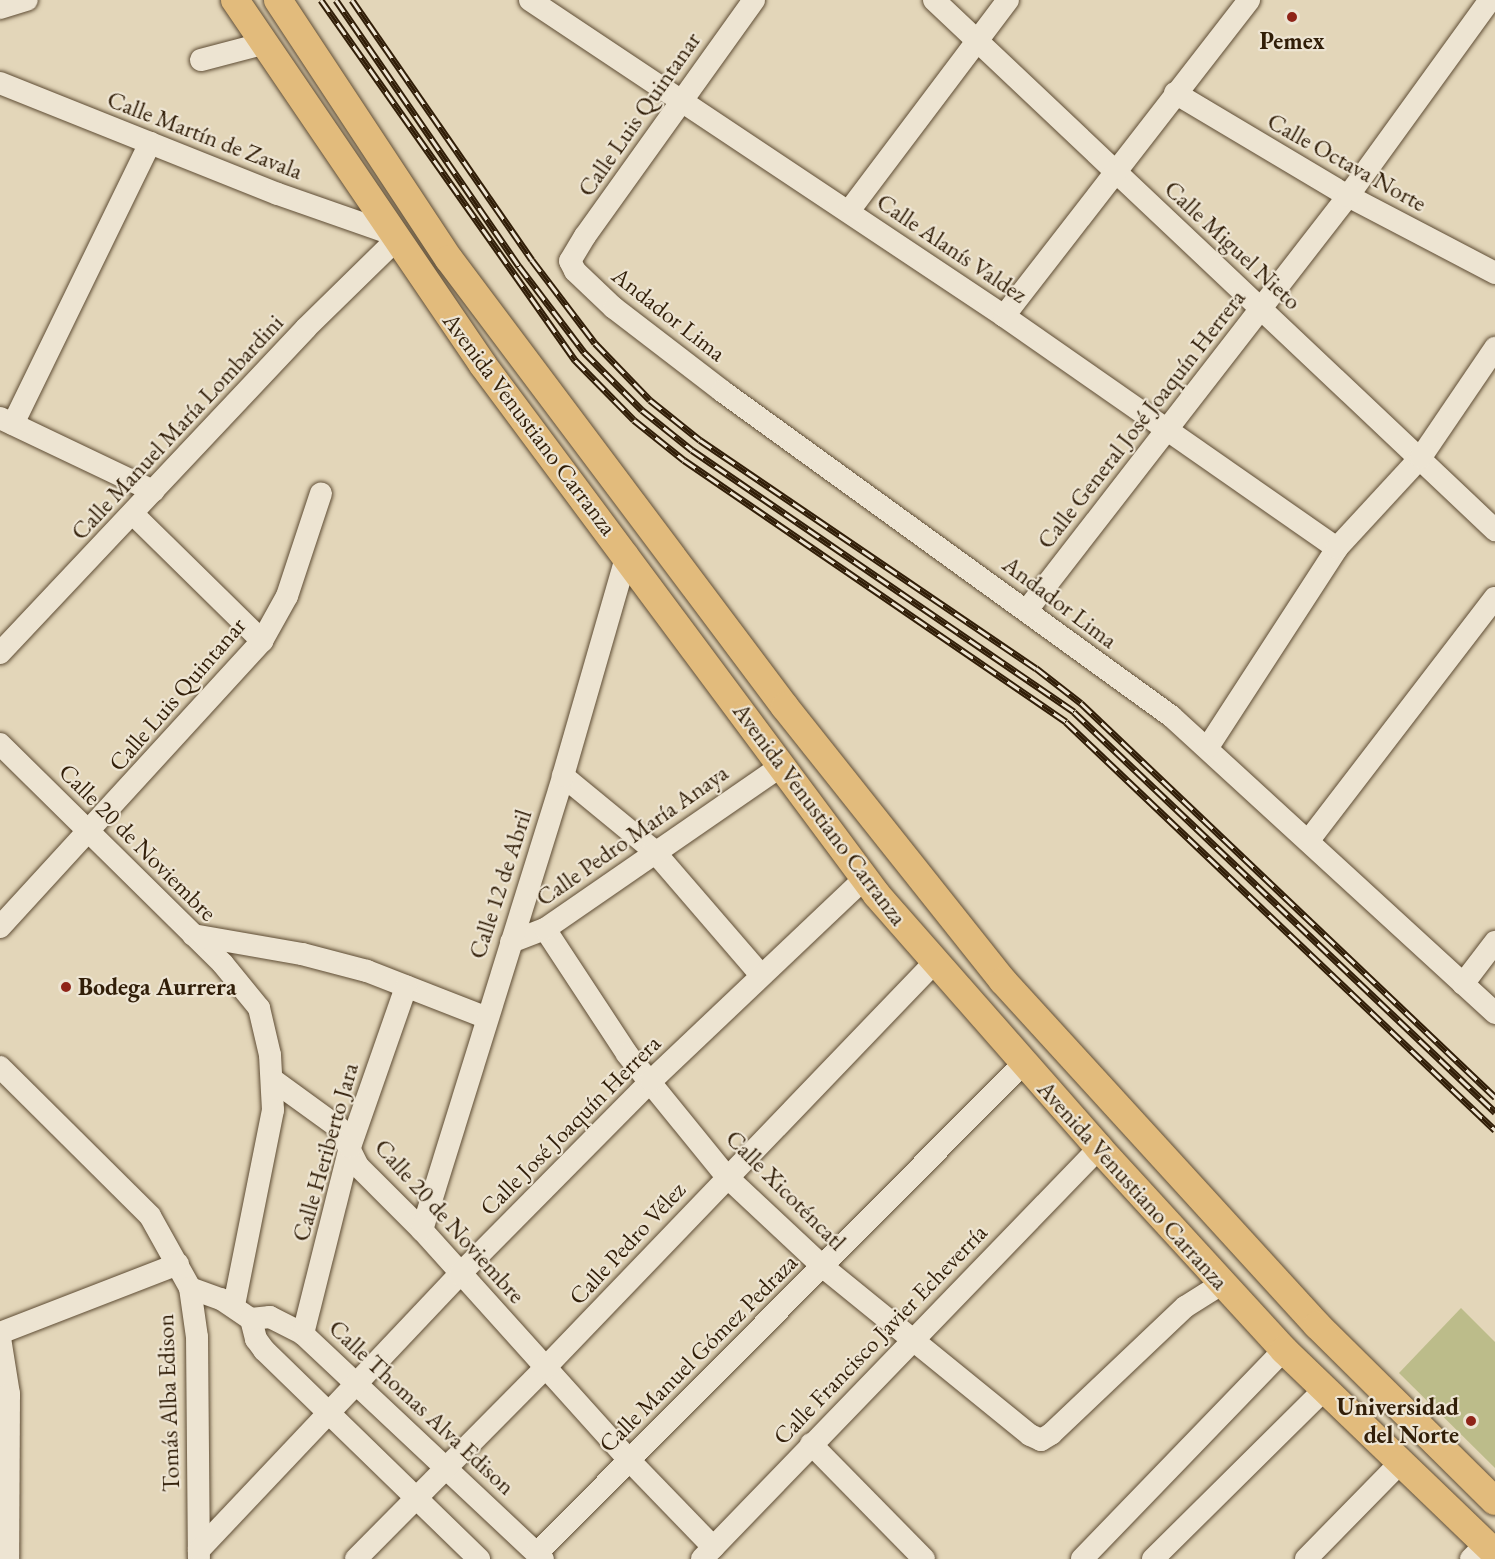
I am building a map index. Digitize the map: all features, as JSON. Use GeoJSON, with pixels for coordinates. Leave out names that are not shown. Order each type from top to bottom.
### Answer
{"type":"FeatureCollection","features":[{"type":"Feature","properties":{"kind":"main road","name":"Avenida Venustiano Carranza"},"geometry":{"type":"LineString","coordinates":[[235,0],[262,44],[483,365],[627,554],[865,879],[1099,1148],[1284,1350],[1484,1552]]}},
{"type":"Feature","properties":{"kind":"main road","name":"Avenida Venustiano Carranza"},"geometry":{"type":"LineString","coordinates":[[278,0],[449,259],[812,742],[1003,981],[1317,1325],[1489,1495]]}},
{"type":"Feature","properties":{"kind":"main road"},"geometry":{"type":"LineString","coordinates":[[1171,1227],[1196,1238],[1221,1255],[1284,1321],[1301,1329],[1317,1325]]}},
{"type":"Feature","properties":{"kind":"main road"},"geometry":{"type":"LineString","coordinates":[[1324,1389],[1342,1389],[1445,1474],[1489,1495]]}},
{"type":"Feature","properties":{"kind":"street"},"geometry":{"type":"LineString","coordinates":[[0,8],[27,0]]}},
{"type":"Feature","properties":{"kind":"street","name":"Calle Alanís Valdez"},"geometry":{"type":"LineString","coordinates":[[530,0],[683,99],[1004,316],[1165,431],[1337,548]]}},
{"type":"Feature","properties":{"kind":"street","name":"Calle Miguel Nieto"},"geometry":{"type":"LineString","coordinates":[[934,0],[1421,457],[1495,530]]}},
{"type":"Feature","properties":{"kind":"street"},"geometry":{"type":"LineString","coordinates":[[849,211],[1008,0]]}},
{"type":"Feature","properties":{"kind":"street"},"geometry":{"type":"LineString","coordinates":[[1004,316],[1114,171],[1249,0]]}},
{"type":"Feature","properties":{"kind":"street","name":"Calle General José Joaquín Herrera"},"geometry":{"type":"LineString","coordinates":[[1027,610],[1348,196],[1490,0]]}},
{"type":"Feature","properties":{"kind":"street","name":"Calle Luis Quintanar"},"geometry":{"type":"LineString","coordinates":[[570,261],[752,1]]}},
{"type":"Feature","properties":{"kind":"street"},"geometry":{"type":"LineString","coordinates":[[201,60],[262,44]]}},
{"type":"Feature","properties":{"kind":"street","name":"Calle Martín de Zavala"},"geometry":{"type":"LineString","coordinates":[[0,83],[278,194],[394,237]]}},
{"type":"Feature","properties":{"kind":"street","name":"Calle Octava Norte"},"geometry":{"type":"LineString","coordinates":[[1175,93],[1348,196],[1495,273]]}},
{"type":"Feature","properties":{"kind":"street"},"geometry":{"type":"LineString","coordinates":[[150,143],[7,421],[153,490]]}},
{"type":"Feature","properties":{"kind":"street","name":"Calle Manuel María Lombardini"},"geometry":{"type":"LineString","coordinates":[[0,653],[134,515],[153,490],[394,237]]}},
{"type":"Feature","properties":{"kind":"street","name":"Andador Lima"},"geometry":{"type":"LineString","coordinates":[[570,261],[600,296],[669,351],[1027,610],[1208,747],[1495,1013]]}},
{"type":"Feature","properties":{"kind":"street"},"geometry":{"type":"LineString","coordinates":[[1208,747],[1337,548],[1421,457],[1495,348]]}},
{"type":"Feature","properties":{"kind":"street","name":"Calle Luis Quintanar"},"geometry":{"type":"LineString","coordinates":[[0,927],[92,832],[262,641],[287,596],[321,494]]}},
{"type":"Feature","properties":{"kind":"street"},"geometry":{"type":"LineString","coordinates":[[134,515],[262,641]]}},
{"type":"Feature","properties":{"kind":"street","name":"Calle 12 de Abril"},"geometry":{"type":"LineString","coordinates":[[422,1230],[485,1017],[563,776],[627,554]]}},
{"type":"Feature","properties":{"kind":"street"},"geometry":{"type":"LineString","coordinates":[[1309,840],[1495,598]]}},
{"type":"Feature","properties":{"kind":"street","name":"Calle 20 de Noviembre"},"geometry":{"type":"LineString","coordinates":[[0,744],[92,832],[243,986],[259,1008],[266,1030],[273,1080],[339,1128],[358,1166],[422,1230],[630,1461],[707,1553]]}},
{"type":"Feature","properties":{"kind":"street","name":"Calle Pedro María Anaya"},"geometry":{"type":"LineString","coordinates":[[511,942],[545,929],[653,850],[781,766]]}},
{"type":"Feature","properties":{"kind":"street"},"geometry":{"type":"LineString","coordinates":[[563,776],[653,850],[761,975]]}},
{"type":"Feature","properties":{"kind":"street","name":"Calle José Joaquín Herrera"},"geometry":{"type":"LineString","coordinates":[[199,1555],[460,1274],[651,1081],[865,879]]}},
{"type":"Feature","properties":{"kind":"street","name":"Calle Xicoténcatl"},"geometry":{"type":"LineString","coordinates":[[545,929],[627,1054],[727,1177],[822,1266],[913,1338],[1003,1416],[1041,1440],[1064,1423],[1185,1307],[1223,1283]]}},
{"type":"Feature","properties":{"kind":"street"},"geometry":{"type":"LineString","coordinates":[[193,935],[302,954],[367,971],[485,1017]]}},
{"type":"Feature","properties":{"kind":"street"},"geometry":{"type":"LineString","coordinates":[[1463,984],[1495,942]]}},
{"type":"Feature","properties":{"kind":"street","name":"Calle Pedro Vélez"},"geometry":{"type":"LineString","coordinates":[[356,1559],[545,1368],[935,962]]}},
{"type":"Feature","properties":{"kind":"street","name":"Calle Heriberto Jara"},"geometry":{"type":"LineString","coordinates":[[303,1334],[350,1147],[406,987]]}},
{"type":"Feature","properties":{"kind":"street","name":"Calle Manuel Gómez Pedraza"},"geometry":{"type":"LineString","coordinates":[[540,1556],[630,1461],[1024,1063]]}},
{"type":"Feature","properties":{"kind":"street","name":"Tomás Alba Edison"},"geometry":{"type":"LineString","coordinates":[[0,1067],[132,1195],[150,1216],[190,1288],[197,1337],[199,1555]]}},
{"type":"Feature","properties":{"kind":"street"},"geometry":{"type":"LineString","coordinates":[[273,1080],[268,1143],[242,1312],[264,1350],[479,1559]]}},
{"type":"Feature","properties":{"kind":"street","name":"Calle Francisco Javier Echeverría"},"geometry":{"type":"LineString","coordinates":[[707,1553],[1099,1148]]}},
{"type":"Feature","properties":{"kind":"street"},"geometry":{"type":"LineString","coordinates":[[0,1333],[178,1264]]}},
{"type":"Feature","properties":{"kind":"street","name":"Calle Thomas Alva Edison"},"geometry":{"type":"LineString","coordinates":[[190,1288],[242,1312],[270,1317],[303,1334],[448,1467],[540,1556]]}},
{"type":"Feature","properties":{"kind":"street"},"geometry":{"type":"LineString","coordinates":[[0,1338],[9,1394],[8,1559]]}},
{"type":"Feature","properties":{"kind":"street"},"geometry":{"type":"LineString","coordinates":[[1082,1559],[1284,1350]]}},
{"type":"Feature","properties":{"kind":"street"},"geometry":{"type":"LineString","coordinates":[[1153,1559],[1324,1389]]}},
{"type":"Feature","properties":{"kind":"street"},"geometry":{"type":"LineString","coordinates":[[811,1444],[924,1559]]}},
{"type":"Feature","properties":{"kind":"street"},"geometry":{"type":"LineString","coordinates":[[1306,1559],[1399,1464]]}},
{"type":"Feature","properties":{"kind":"green space","name":"Universidad del Norte"},"geometry":{"type":"Polygon","coordinates":[[[1461,1308],[1495,1342],[1495,1468],[1399,1373],[1461,1308]]]}},
{"type":"Feature","properties":{"kind":"railway"},"geometry":{"type":"LineString","coordinates":[[321,0],[575,360],[634,420],[684,460],[1066,722],[1495,1130]]}},
{"type":"Feature","properties":{"kind":"railway"},"geometry":{"type":"LineString","coordinates":[[336,0],[519,266],[584,352],[642,410],[692,450],[1074,712],[1495,1112]]}},
{"type":"Feature","properties":{"kind":"railway"},"geometry":{"type":"LineString","coordinates":[[352,0],[532,260],[595,343],[650,400],[700,440],[1036,668],[1081,703],[1495,1097]]}},
{"type":"Feature","properties":{"kind":"place","name":"Pemex"},"geometry":{"type":"Point","coordinates":[1292,17]}},
{"type":"Feature","properties":{"kind":"place","name":"Bodega Aurrera"},"geometry":{"type":"Point","coordinates":[66,987]}},
{"type":"Feature","properties":{"kind":"place","name":"Universidad del Norte"},"geometry":{"type":"Point","coordinates":[1471,1421]}}]}
